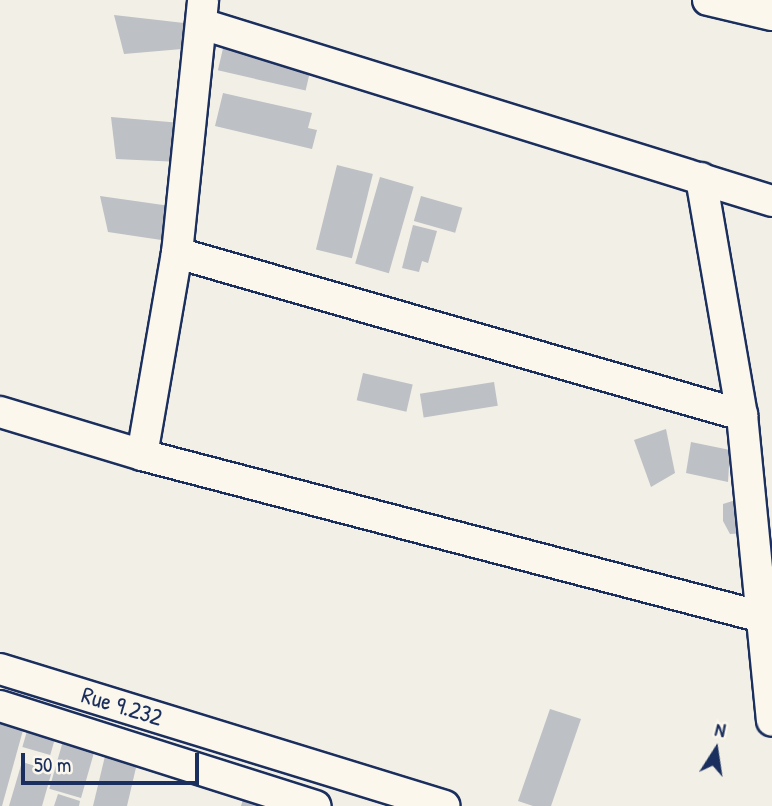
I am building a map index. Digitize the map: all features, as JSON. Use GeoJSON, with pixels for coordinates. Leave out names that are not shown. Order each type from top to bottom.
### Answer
{"type":"FeatureCollection","features":[{"type":"Feature","properties":{"kind":"street"},"geometry":{"type":"LineString","coordinates":[[708,0],[772,15]]}},
{"type":"Feature","properties":{"kind":"street"},"geometry":{"type":"LineString","coordinates":[[142,455],[177,253],[203,12],[772,201]]}},
{"type":"Feature","properties":{"kind":"street"},"geometry":{"type":"LineString","coordinates":[[701,178],[742,415],[772,721]]}},
{"type":"Feature","properties":{"kind":"street"},"geometry":{"type":"LineString","coordinates":[[177,253],[742,415]]}},
{"type":"Feature","properties":{"kind":"street"},"geometry":{"type":"LineString","coordinates":[[0,412],[142,455],[762,617]]}},
{"type":"Feature","properties":{"kind":"street","name":"Rue 9.232"},"geometry":{"type":"LineString","coordinates":[[0,669],[444,806]]}},
{"type":"Feature","properties":{"kind":"street","name":"Rue 9.232"},"geometry":{"type":"LineString","coordinates":[[0,706],[316,806]]}},
{"type":"Feature","properties":{"kind":"building"},"geometry":{"type":"Polygon","coordinates":[[[114,15],[184,23],[182,49],[124,54],[114,15]]]}},
{"type":"Feature","properties":{"kind":"building"},"geometry":{"type":"Polygon","coordinates":[[[224,44],[312,64],[306,91],[218,70],[224,44]]]}},
{"type":"Feature","properties":{"kind":"building"},"geometry":{"type":"Polygon","coordinates":[[[223,93],[312,113],[308,128],[317,130],[312,149],[215,126],[223,93]]]}},
{"type":"Feature","properties":{"kind":"building"},"geometry":{"type":"Polygon","coordinates":[[[111,117],[181,123],[180,162],[116,159],[111,117]]]}},
{"type":"Feature","properties":{"kind":"building"},"geometry":{"type":"Polygon","coordinates":[[[337,165],[373,174],[352,258],[316,249],[337,165]]]}},
{"type":"Feature","properties":{"kind":"building"},"geometry":{"type":"Polygon","coordinates":[[[380,177],[414,187],[389,273],[355,264],[380,177]]]}},
{"type":"Feature","properties":{"kind":"building"},"geometry":{"type":"Polygon","coordinates":[[[100,196],[170,206],[168,241],[108,232],[100,196]]]}},
{"type":"Feature","properties":{"kind":"building"},"geometry":{"type":"Polygon","coordinates":[[[421,196],[462,208],[455,233],[414,221],[421,196]]]}},
{"type":"Feature","properties":{"kind":"building"},"geometry":{"type":"Polygon","coordinates":[[[413,225],[437,231],[428,263],[422,261],[419,272],[402,268],[413,225]]]}},
{"type":"Feature","properties":{"kind":"building"},"geometry":{"type":"Polygon","coordinates":[[[363,373],[413,384],[406,412],[357,400],[363,373]]]}},
{"type":"Feature","properties":{"kind":"building"},"geometry":{"type":"Polygon","coordinates":[[[494,382],[498,406],[424,417],[420,394],[494,382]]]}},
{"type":"Feature","properties":{"kind":"building"},"geometry":{"type":"Polygon","coordinates":[[[666,429],[675,473],[651,487],[634,440],[666,429]]]}},
{"type":"Feature","properties":{"kind":"building"},"geometry":{"type":"Polygon","coordinates":[[[691,442],[730,450],[728,482],[686,473],[691,442]]]}},
{"type":"Feature","properties":{"kind":"building"},"geometry":{"type":"Polygon","coordinates":[[[739,499],[745,533],[730,534],[723,521],[723,504],[739,499]]]}},
{"type":"Feature","properties":{"kind":"building"},"geometry":{"type":"Polygon","coordinates":[[[550,709],[581,719],[551,806],[533,806],[518,801],[550,709]]]}},
{"type":"Feature","properties":{"kind":"building"},"geometry":{"type":"Polygon","coordinates":[[[0,716],[25,723],[2,806],[0,806],[0,716]]]}},
{"type":"Feature","properties":{"kind":"building"},"geometry":{"type":"Polygon","coordinates":[[[29,724],[57,732],[50,755],[22,747],[29,724]]]}},
{"type":"Feature","properties":{"kind":"building"},"geometry":{"type":"Polygon","coordinates":[[[65,734],[97,743],[81,798],[49,789],[65,734]]]}},
{"type":"Feature","properties":{"kind":"building"},"geometry":{"type":"Polygon","coordinates":[[[106,752],[138,759],[127,806],[93,806],[106,752]]]}},
{"type":"Feature","properties":{"kind":"building"},"geometry":{"type":"Polygon","coordinates":[[[22,762],[52,771],[42,806],[9,806],[22,762]]]}},
{"type":"Feature","properties":{"kind":"building"},"geometry":{"type":"Polygon","coordinates":[[[247,786],[281,806],[241,806],[247,786]]]}},
{"type":"Feature","properties":{"kind":"building"},"geometry":{"type":"Polygon","coordinates":[[[58,794],[80,801],[79,806],[54,806],[58,794]]]}}]}
